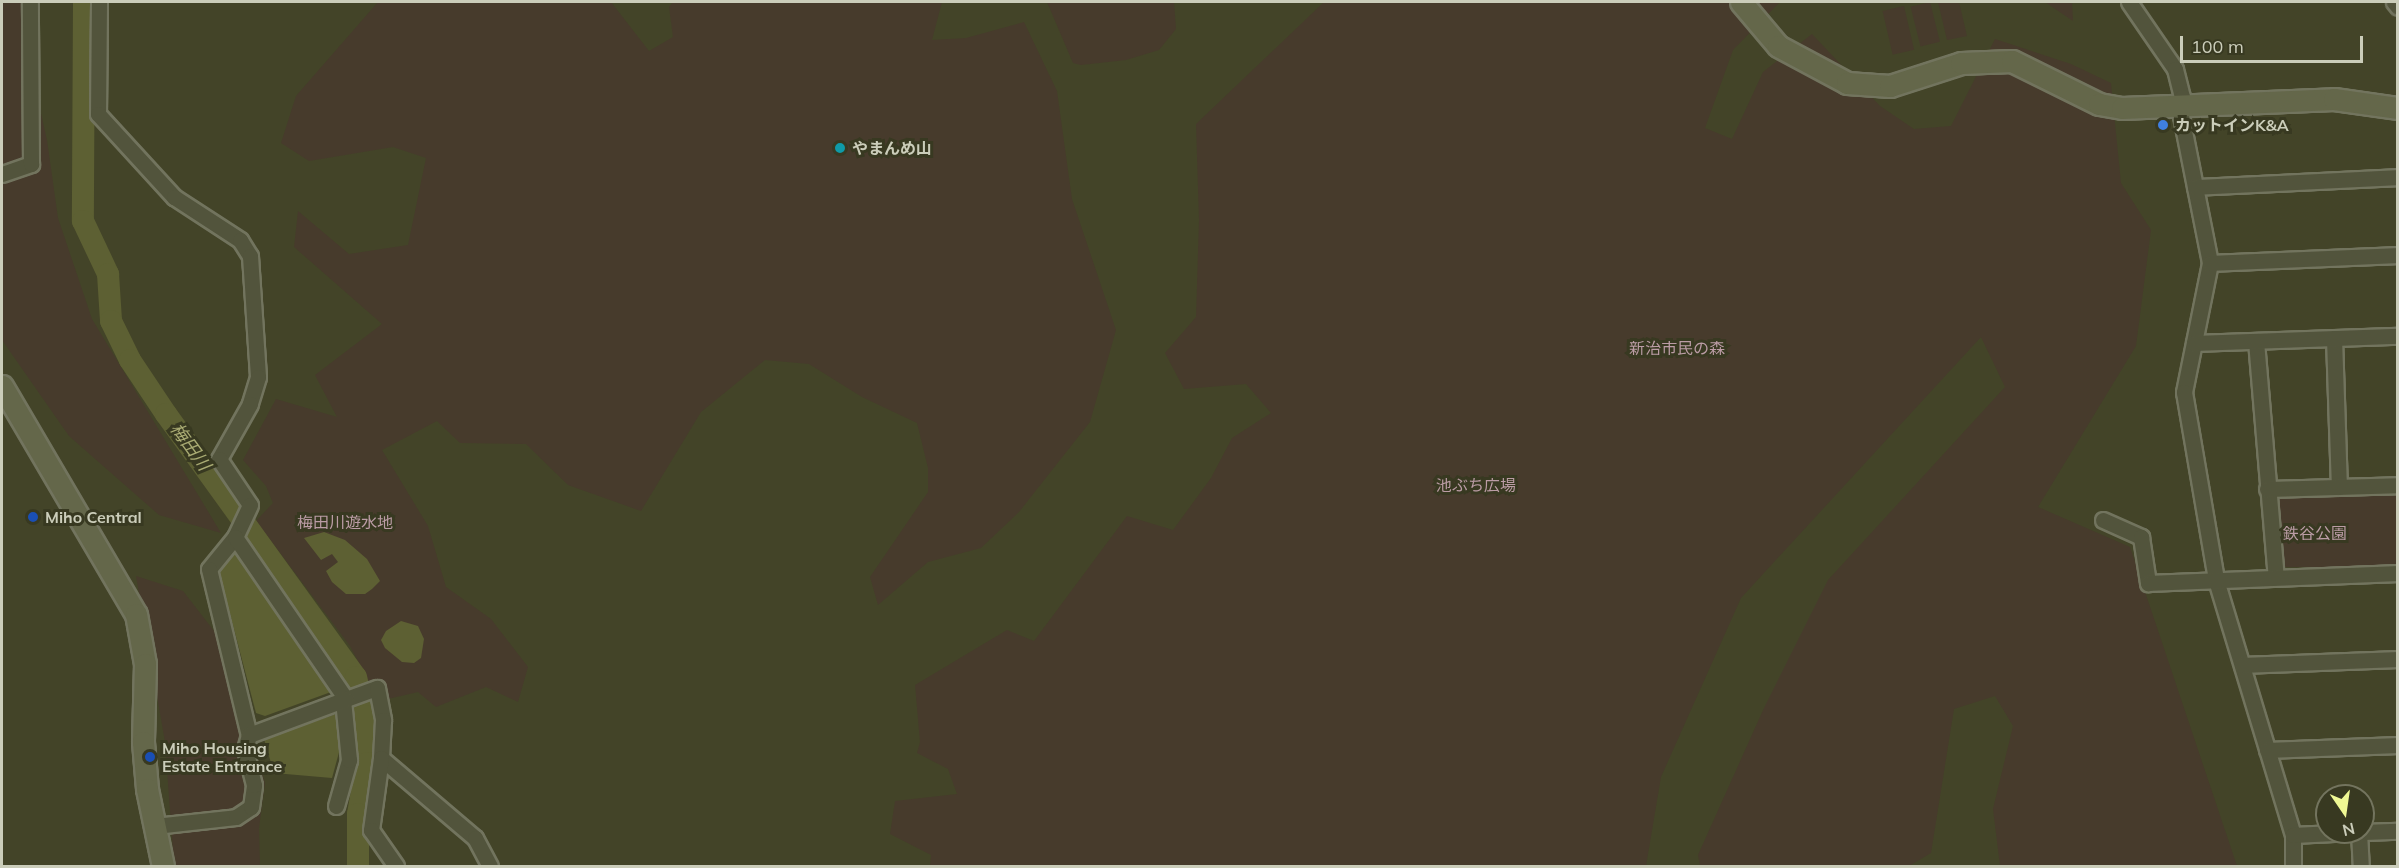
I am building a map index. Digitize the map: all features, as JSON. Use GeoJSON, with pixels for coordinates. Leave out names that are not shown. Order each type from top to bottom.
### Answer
{"type":"FeatureCollection","features":[{"type":"Feature","properties":{"kind":"street"},"geometry":{"type":"LineString","coordinates":[[2,174],[31,164],[30,2]]}},
{"type":"Feature","properties":{"kind":"street"},"geometry":{"type":"LineString","coordinates":[[99,2],[98,114],[174,197],[240,240],[250,256],[258,377],[250,405],[219,459],[250,505],[236,536],[209,569],[249,735],[245,749],[254,785],[251,807],[236,817],[155,826]]}},
{"type":"Feature","properties":{"kind":"street"},"geometry":{"type":"LineString","coordinates":[[1741,2],[1778,46],[1847,83],[1890,86],[1961,63],[2012,61],[2099,104],[2133,108],[2334,99],[2397,108]]}},
{"type":"Feature","properties":{"kind":"street"},"geometry":{"type":"LineString","coordinates":[[2129,2],[2175,69],[2182,97],[2179,106],[2210,263],[2184,392],[2216,580],[2293,835],[2293,867]]}},
{"type":"Feature","properties":{"kind":"street"},"geometry":{"type":"LineString","coordinates":[[2394,2],[2397,7]]}},
{"type":"Feature","properties":{"kind":"street"},"geometry":{"type":"LineString","coordinates":[[2195,187],[2397,177]]}},
{"type":"Feature","properties":{"kind":"street"},"geometry":{"type":"LineString","coordinates":[[2210,263],[2397,255]]}},
{"type":"Feature","properties":{"kind":"street"},"geometry":{"type":"LineString","coordinates":[[2194,343],[2397,336]]}},
{"type":"Feature","properties":{"kind":"street"},"geometry":{"type":"LineString","coordinates":[[2334,338],[2339,486]]}},
{"type":"Feature","properties":{"kind":"street"},"geometry":{"type":"LineString","coordinates":[[2256,341],[2276,577]]}},
{"type":"Feature","properties":{"kind":"street"},"geometry":{"type":"LineString","coordinates":[[2,386],[136,614],[145,664],[143,742],[163,867]]}},
{"type":"Feature","properties":{"kind":"street"},"geometry":{"type":"LineString","coordinates":[[2268,489],[2397,485]]}},
{"type":"Feature","properties":{"kind":"street"},"geometry":{"type":"LineString","coordinates":[[2103,520],[2140,537],[2148,583],[2397,573]]}},
{"type":"Feature","properties":{"kind":"street"},"geometry":{"type":"LineString","coordinates":[[236,536],[346,699],[349,760],[336,806]]}},
{"type":"Feature","properties":{"kind":"street"},"geometry":{"type":"LineString","coordinates":[[2242,665],[2397,659]]}},
{"type":"Feature","properties":{"kind":"street"},"geometry":{"type":"LineString","coordinates":[[249,735],[377,688],[383,720],[381,758],[371,830],[396,867]]}},
{"type":"Feature","properties":{"kind":"street"},"geometry":{"type":"LineString","coordinates":[[2267,750],[2397,745]]}},
{"type":"Feature","properties":{"kind":"street"},"geometry":{"type":"LineString","coordinates":[[381,758],[475,838],[490,867]]}},
{"type":"Feature","properties":{"kind":"street"},"geometry":{"type":"LineString","coordinates":[[2375,832],[2397,831]]}},
{"type":"Feature","properties":{"kind":"street"},"geometry":{"type":"LineString","coordinates":[[2293,835],[2315,834]]}},
{"type":"Feature","properties":{"kind":"street"},"geometry":{"type":"LineString","coordinates":[[2361,844],[2361,867]]}},
{"type":"Feature","properties":{"kind":"green space"},"geometry":{"type":"Polygon","coordinates":[[[2,2],[24,2],[21,25],[47,140],[58,218],[92,319],[221,533],[159,515],[69,436],[2,340],[2,2]]]}},
{"type":"Feature","properties":{"kind":"green space","name":"梅田川遊水地"},"geometry":{"type":"Polygon","coordinates":[[[378,2],[611,2],[649,51],[673,37],[669,7],[673,2],[942,2],[932,40],[966,38],[1024,22],[1057,91],[1072,199],[1116,330],[1090,422],[1019,512],[981,548],[928,562],[878,605],[870,577],[928,492],[928,468],[917,423],[862,397],[809,364],[765,360],[701,412],[641,511],[568,485],[526,444],[460,443],[437,421],[382,450],[428,526],[446,587],[491,619],[528,667],[518,702],[486,687],[436,707],[418,692],[379,701],[350,646],[256,521],[273,503],[266,486],[243,460],[276,399],[337,417],[315,375],[382,324],[294,247],[298,211],[349,254],[408,245],[426,158],[393,147],[309,161],[281,143],[296,96],[378,2]]]}},
{"type":"Feature","properties":{"kind":"green space"},"geometry":{"type":"Polygon","coordinates":[[[1047,2],[1174,2],[1176,29],[1159,50],[1126,60],[1081,65],[1073,63],[1047,2]]]}},
{"type":"Feature","properties":{"kind":"green space","name":"新治市民の森"},"geometry":{"type":"Polygon","coordinates":[[[1324,2],[1780,2],[1733,50],[1705,128],[1732,139],[1763,72],[1812,34],[1880,106],[1914,129],[1951,126],[1995,39],[2071,64],[2111,83],[2121,183],[2151,230],[2136,346],[2038,507],[2130,547],[2237,866],[2000,866],[1993,809],[2013,726],[1995,696],[1954,709],[1931,853],[1909,866],[1700,866],[1698,855],[1764,708],[1828,580],[2005,387],[1981,337],[1741,598],[1661,777],[1646,866],[930,866],[931,855],[890,834],[895,801],[957,794],[948,769],[917,753],[920,742],[915,685],[1007,630],[1034,641],[1127,516],[1173,530],[1211,478],[1232,438],[1271,413],[1246,384],[1184,389],[1165,353],[1196,317],[1199,220],[1196,124],[1324,2]]]}},
{"type":"Feature","properties":{"kind":"green space"},"geometry":{"type":"Polygon","coordinates":[[[1930,2],[1940,42],[1921,47],[1911,7],[1930,2]]]}},
{"type":"Feature","properties":{"kind":"green space"},"geometry":{"type":"Polygon","coordinates":[[[1938,2],[1959,2],[1967,36],[1947,40],[1938,2]]]}},
{"type":"Feature","properties":{"kind":"green space"},"geometry":{"type":"Polygon","coordinates":[[[2045,2],[2072,2],[2073,21],[2045,2]]]}},
{"type":"Feature","properties":{"kind":"green space"},"geometry":{"type":"Polygon","coordinates":[[[1904,6],[1914,50],[1893,55],[1883,11],[1904,6]]]}},
{"type":"Feature","properties":{"kind":"green space","name":"鉄谷公園"},"geometry":{"type":"Polygon","coordinates":[[[2274,493],[2397,493],[2397,567],[2274,567],[2274,493]]]}},
{"type":"Feature","properties":{"kind":"green space"},"geometry":{"type":"Polygon","coordinates":[[[136,576],[183,591],[228,649],[265,783],[259,828],[260,866],[174,866],[165,742],[136,576]]]}},
{"type":"Feature","properties":{"kind":"shaded area"},"geometry":{"type":"Polygon","coordinates":[[[324,532],[345,540],[367,559],[380,581],[372,589],[365,594],[346,594],[332,582],[326,571],[338,562],[332,554],[321,560],[304,538],[324,532]]]}},
{"type":"Feature","properties":{"kind":"shaded area"},"geometry":{"type":"Polygon","coordinates":[[[234,549],[331,692],[265,716],[256,713],[218,568],[234,549]]]}},
{"type":"Feature","properties":{"kind":"shaded area"},"geometry":{"type":"Polygon","coordinates":[[[401,621],[418,626],[424,639],[421,658],[414,663],[402,662],[385,648],[381,640],[386,631],[401,621]]]}},
{"type":"Feature","properties":{"kind":"shaded area"},"geometry":{"type":"Polygon","coordinates":[[[336,714],[341,745],[332,778],[274,773],[264,739],[336,714]]]}},
{"type":"Feature","properties":{"kind":"waterway","name":"梅田川"},"geometry":{"type":"LineString","coordinates":[[84,2],[83,221],[108,274],[111,321],[130,360],[166,414],[356,677],[365,716],[367,763],[358,814],[358,866]]}},
{"type":"Feature","properties":{"kind":"place","name":"カットインK&A"},"geometry":{"type":"Point","coordinates":[2163,125]}},
{"type":"Feature","properties":{"kind":"place","name":"やまんめ山"},"geometry":{"type":"Point","coordinates":[840,148]}},
{"type":"Feature","properties":{"kind":"place","name":"Miho Central"},"geometry":{"type":"Point","coordinates":[33,517]}},
{"type":"Feature","properties":{"kind":"place","name":"Miho Housing Estate Entrance"},"geometry":{"type":"Point","coordinates":[150,757]}},
{"type":"Feature","properties":{"kind":"park label","name":"池ぶち広場"},"geometry":{"type":"Point","coordinates":[1476,485]}}]}
